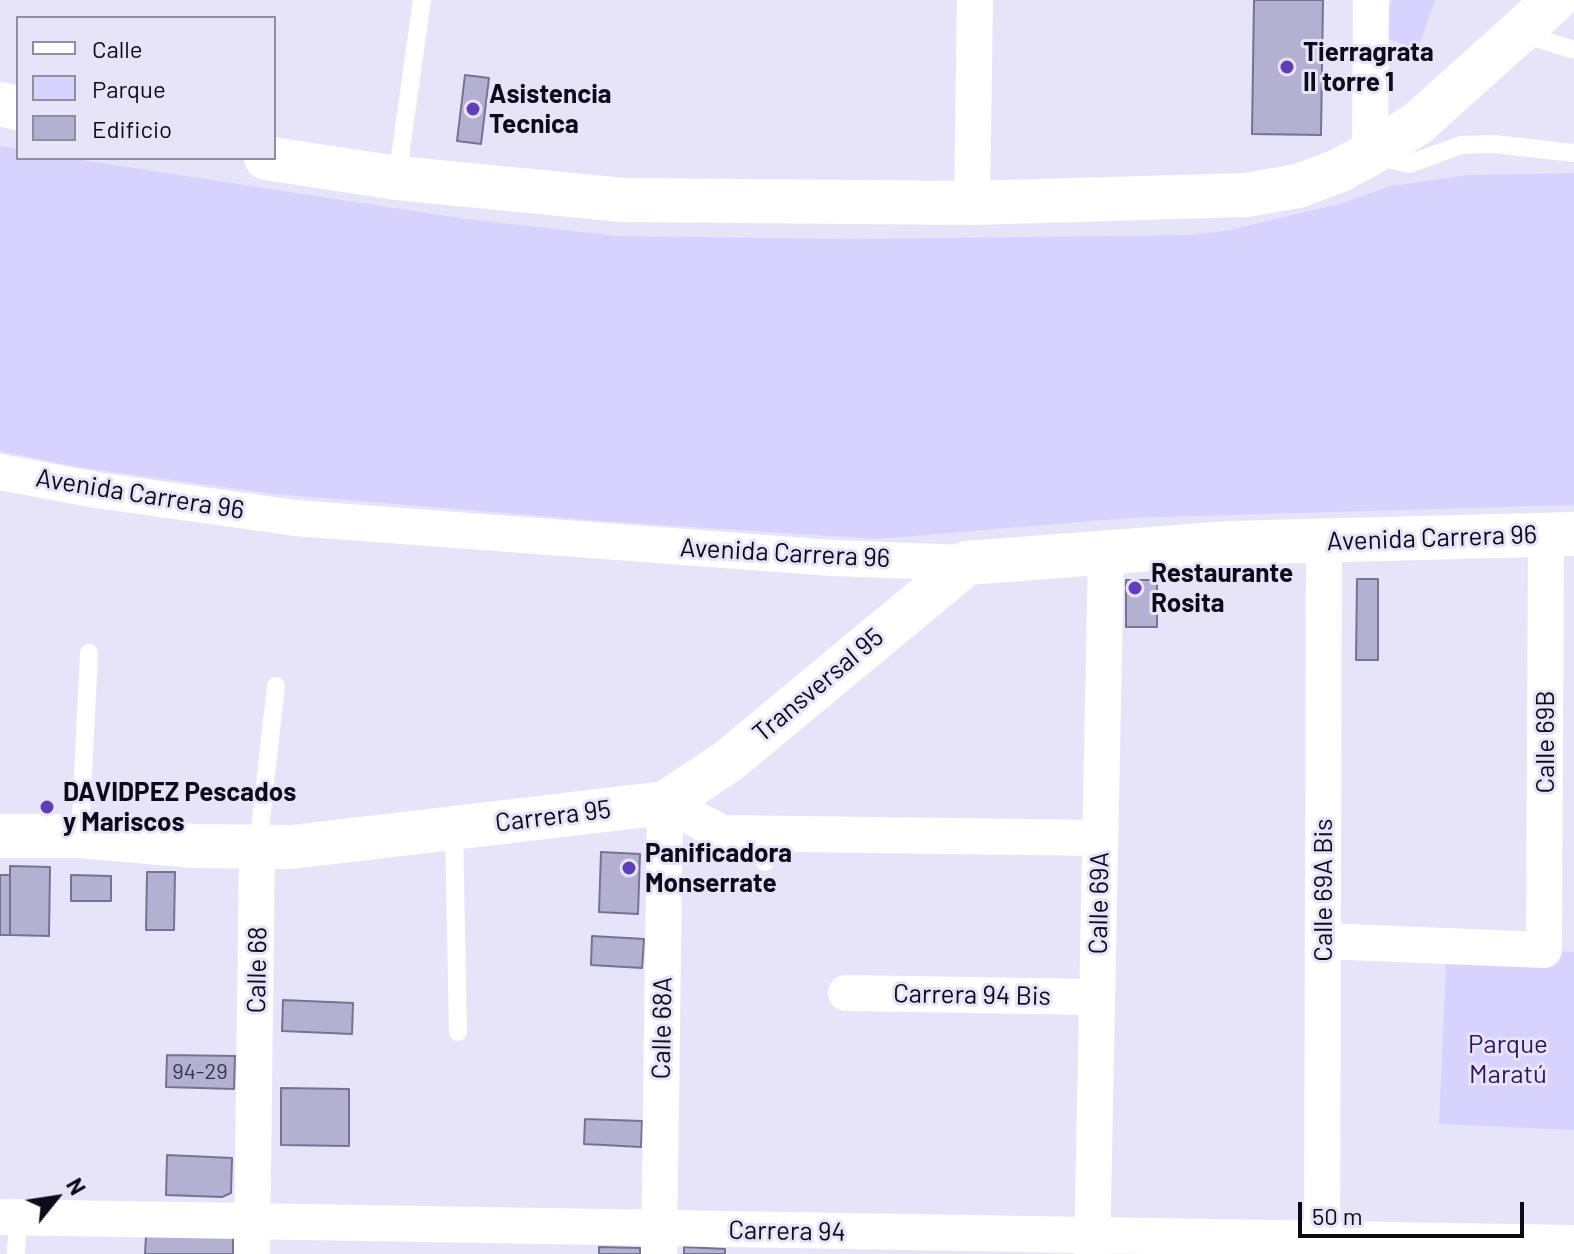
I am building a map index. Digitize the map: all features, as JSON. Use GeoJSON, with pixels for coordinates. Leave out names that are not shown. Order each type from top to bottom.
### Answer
{"type":"FeatureCollection","features":[{"type":"Feature","properties":{"kind":"main road"},"geometry":{"type":"LineString","coordinates":[[276,160],[397,178],[623,200],[972,203],[1246,195],[1298,186],[1338,171],[1370,154],[1418,123],[1555,0]]}},
{"type":"Feature","properties":{"kind":"main road","name":"Avenida Carrera 96"},"geometry":{"type":"LineString","coordinates":[[967,563],[1230,543],[1560,534]]}},
{"type":"Feature","properties":{"kind":"main road","name":"Transversal 95"},"geometry":{"type":"LineString","coordinates":[[665,803],[727,762],[967,563]]}},
{"type":"Feature","properties":{"kind":"main road","name":"Carrera 95"},"geometry":{"type":"LineString","coordinates":[[0,836],[80,836],[194,846],[292,847],[665,803]]}},
{"type":"Feature","properties":{"kind":"street"},"geometry":{"type":"LineString","coordinates":[[972,203],[975,0]]}},
{"type":"Feature","properties":{"kind":"street"},"geometry":{"type":"LineString","coordinates":[[1370,154],[1371,0]]}},
{"type":"Feature","properties":{"kind":"street","name":"Avenida Carrera 96"},"geometry":{"type":"LineString","coordinates":[[0,472],[96,490],[295,518],[722,550],[967,563]]}},
{"type":"Feature","properties":{"kind":"street","name":"Calle 69B"},"geometry":{"type":"LineString","coordinates":[[1323,941],[1544,950],[1560,534]]}},
{"type":"Feature","properties":{"kind":"street","name":"Calle 69A Bis"},"geometry":{"type":"LineString","coordinates":[[1322,1240],[1324,541]]}},
{"type":"Feature","properties":{"kind":"street","name":"Calle 69A"},"geometry":{"type":"LineString","coordinates":[[1092,1245],[1106,553]]}},
{"type":"Feature","properties":{"kind":"street"},"geometry":{"type":"LineString","coordinates":[[665,803],[722,833],[765,848],[1100,838]]}},
{"type":"Feature","properties":{"kind":"street","name":"Calle 68A"},"geometry":{"type":"LineString","coordinates":[[659,1241],[665,803]]}},
{"type":"Feature","properties":{"kind":"street","name":"Calle 68"},"geometry":{"type":"LineString","coordinates":[[252,1238],[257,848]]}},
{"type":"Feature","properties":{"kind":"street","name":"Carrera 94 Bis"},"geometry":{"type":"LineString","coordinates":[[846,993],[1097,997]]}},
{"type":"Feature","properties":{"kind":"street","name":"Carrera 94"},"geometry":{"type":"LineString","coordinates":[[9,1217],[252,1238],[1092,1245],[1322,1240],[1574,1243]]}},
{"type":"Feature","properties":{"kind":"lane"},"geometry":{"type":"LineString","coordinates":[[397,178],[422,0]]}},
{"type":"Feature","properties":{"kind":"lane"},"geometry":{"type":"LineString","coordinates":[[1519,32],[1574,50]]}},
{"type":"Feature","properties":{"kind":"lane"},"geometry":{"type":"LineString","coordinates":[[1370,154],[1409,164],[1461,145],[1494,144],[1574,153]]}},
{"type":"Feature","properties":{"kind":"lane"},"geometry":{"type":"LineString","coordinates":[[80,836],[89,653]]}},
{"type":"Feature","properties":{"kind":"lane","name":"Calle 68"},"geometry":{"type":"LineString","coordinates":[[257,848],[276,686]]}},
{"type":"Feature","properties":{"kind":"lane"},"geometry":{"type":"LineString","coordinates":[[454,828],[458,1032]]}},
{"type":"Feature","properties":{"kind":"lane"},"geometry":{"type":"LineString","coordinates":[[9,1217],[16,1254]]}},
{"type":"Feature","properties":{"kind":"green space"},"geometry":{"type":"Polygon","coordinates":[[[1392,0],[1435,0],[1418,49],[1380,36],[1392,0]]]}},
{"type":"Feature","properties":{"kind":"green space"},"geometry":{"type":"Polygon","coordinates":[[[0,146],[16,149],[16,160],[82,160],[466,219],[617,236],[852,239],[1192,235],[1230,230],[1339,204],[1391,186],[1467,175],[1574,173],[1574,505],[1128,518],[878,539],[615,522],[275,494],[77,467],[0,451],[0,146]]]}},
{"type":"Feature","properties":{"kind":"green space","name":"Parque Maratú"},"geometry":{"type":"Polygon","coordinates":[[[1447,945],[1574,952],[1574,1130],[1439,1124],[1447,945]]]}},
{"type":"Feature","properties":{"kind":"building","name":"Tierragrata II torre 1"},"geometry":{"type":"Polygon","coordinates":[[[1254,0],[1323,0],[1321,135],[1252,134],[1254,0]]]}},
{"type":"Feature","properties":{"kind":"building","name":"Asistencia Tecnica"},"geometry":{"type":"Polygon","coordinates":[[[465,75],[489,78],[481,144],[457,141],[465,75]]]}},
{"type":"Feature","properties":{"kind":"building"},"geometry":{"type":"Polygon","coordinates":[[[1357,579],[1378,579],[1378,660],[1356,660],[1357,579]]]}},
{"type":"Feature","properties":{"kind":"building"},"geometry":{"type":"Polygon","coordinates":[[[1126,580],[1157,580],[1157,627],[1126,627],[1126,580]]]}},
{"type":"Feature","properties":{"kind":"building"},"geometry":{"type":"Polygon","coordinates":[[[601,852],[640,854],[638,914],[599,912],[601,852]]]}},
{"type":"Feature","properties":{"kind":"building"},"geometry":{"type":"Polygon","coordinates":[[[10,866],[50,867],[49,936],[10,935],[10,866]]]}},
{"type":"Feature","properties":{"kind":"building"},"geometry":{"type":"Polygon","coordinates":[[[147,872],[175,872],[174,930],[146,930],[147,872]]]}},
{"type":"Feature","properties":{"kind":"building"},"geometry":{"type":"Polygon","coordinates":[[[0,875],[10,875],[10,935],[0,935],[0,875]]]}},
{"type":"Feature","properties":{"kind":"building"},"geometry":{"type":"Polygon","coordinates":[[[71,875],[111,876],[111,901],[71,901],[71,875]]]}},
{"type":"Feature","properties":{"kind":"building"},"geometry":{"type":"Polygon","coordinates":[[[592,936],[644,939],[642,968],[591,965],[592,936]]]}},
{"type":"Feature","properties":{"kind":"building"},"geometry":{"type":"Polygon","coordinates":[[[283,1000],[353,1003],[352,1034],[282,1031],[283,1000]]]}},
{"type":"Feature","properties":{"kind":"building"},"geometry":{"type":"Polygon","coordinates":[[[167,1055],[235,1056],[234,1089],[166,1087],[167,1055]]]}},
{"type":"Feature","properties":{"kind":"building"},"geometry":{"type":"Polygon","coordinates":[[[281,1088],[349,1089],[349,1146],[281,1145],[281,1088]]]}},
{"type":"Feature","properties":{"kind":"building"},"geometry":{"type":"Polygon","coordinates":[[[585,1119],[642,1121],[641,1147],[584,1144],[585,1119]]]}},
{"type":"Feature","properties":{"kind":"building"},"geometry":{"type":"Polygon","coordinates":[[[167,1155],[232,1158],[231,1193],[222,1197],[166,1195],[167,1155]]]}},
{"type":"Feature","properties":{"kind":"building"},"geometry":{"type":"Polygon","coordinates":[[[146,1235],[233,1237],[233,1254],[145,1254],[146,1235]]]}},
{"type":"Feature","properties":{"kind":"building"},"geometry":{"type":"Polygon","coordinates":[[[599,1247],[640,1248],[640,1254],[599,1254],[599,1247]]]}},
{"type":"Feature","properties":{"kind":"building"},"geometry":{"type":"Polygon","coordinates":[[[684,1247],[725,1249],[725,1254],[684,1254],[684,1247]]]}},
{"type":"Feature","properties":{"kind":"place","name":"Tierragrata II torre 1"},"geometry":{"type":"Point","coordinates":[1287,67]}},
{"type":"Feature","properties":{"kind":"place","name":"Asistencia Tecnica"},"geometry":{"type":"Point","coordinates":[473,109]}},
{"type":"Feature","properties":{"kind":"place","name":"Restaurante Rosita"},"geometry":{"type":"Point","coordinates":[1135,588]}},
{"type":"Feature","properties":{"kind":"place","name":"DAVIDPEZ Pescados y Mariscos"},"geometry":{"type":"Point","coordinates":[47,807]}},
{"type":"Feature","properties":{"kind":"place","name":"Panificadora Monserrate"},"geometry":{"type":"Point","coordinates":[629,868]}}]}
